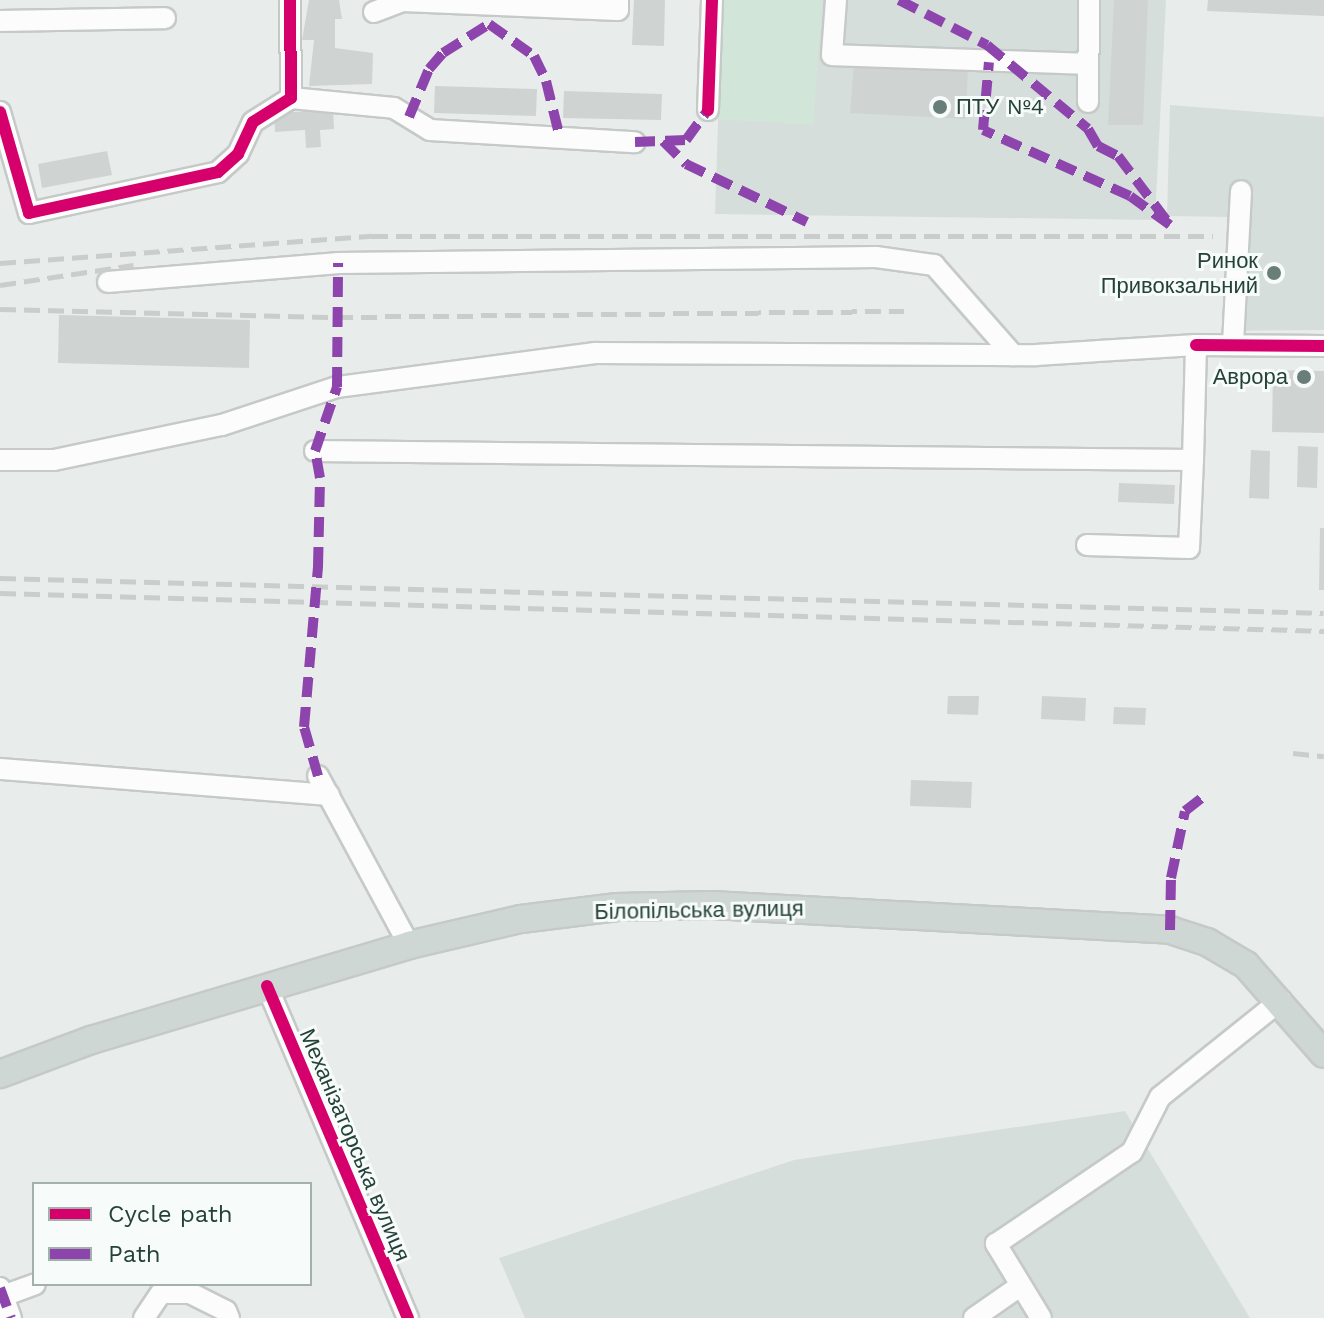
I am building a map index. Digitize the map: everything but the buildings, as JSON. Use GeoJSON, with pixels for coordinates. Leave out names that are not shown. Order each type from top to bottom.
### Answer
{"type":"FeatureCollection","features":[{"type":"Feature","properties":{"kind":"main road","name":"Білопільська вулиця"},"geometry":{"type":"LineString","coordinates":[[0,1074],[267,986],[409,945],[521,919],[617,907],[905,912],[1170,930],[1227,953],[1281,1000],[1324,1054]]}},
{"type":"Feature","properties":{"kind":"street"},"geometry":{"type":"LineString","coordinates":[[290,0],[291,98]]}},
{"type":"Feature","properties":{"kind":"street"},"geometry":{"type":"LineString","coordinates":[[374,12],[403,1],[490,10],[618,10],[618,0]]}},
{"type":"Feature","properties":{"kind":"street"},"geometry":{"type":"LineString","coordinates":[[708,110],[712,0]]}},
{"type":"Feature","properties":{"kind":"street"},"geometry":{"type":"LineString","coordinates":[[836,0],[832,55],[1088,64]]}},
{"type":"Feature","properties":{"kind":"street"},"geometry":{"type":"LineString","coordinates":[[1088,102],[1089,0]]}},
{"type":"Feature","properties":{"kind":"street"},"geometry":{"type":"LineString","coordinates":[[0,21],[165,18]]}},
{"type":"Feature","properties":{"kind":"street"},"geometry":{"type":"LineString","coordinates":[[0,112],[29,213],[218,172],[238,154],[253,122],[291,98],[394,108],[430,130],[635,142]]}},
{"type":"Feature","properties":{"kind":"street"},"geometry":{"type":"LineString","coordinates":[[1233,344],[1241,191]]}},
{"type":"Feature","properties":{"kind":"street"},"geometry":{"type":"LineString","coordinates":[[108,282],[338,263],[876,257],[934,265],[1013,355]]}},
{"type":"Feature","properties":{"kind":"street"},"geometry":{"type":"LineString","coordinates":[[1087,545],[1189,548],[1196,345]]}},
{"type":"Feature","properties":{"kind":"street"},"geometry":{"type":"LineString","coordinates":[[0,460],[54,460],[222,425],[337,387],[595,353],[1013,355],[1196,345],[1324,346]]}},
{"type":"Feature","properties":{"kind":"street"},"geometry":{"type":"LineString","coordinates":[[315,451],[1193,460]]}},
{"type":"Feature","properties":{"kind":"street"},"geometry":{"type":"LineString","coordinates":[[0,769],[329,795]]}},
{"type":"Feature","properties":{"kind":"street"},"geometry":{"type":"LineString","coordinates":[[318,776],[409,945]]}},
{"type":"Feature","properties":{"kind":"street","name":"Механізаторська вулиця"},"geometry":{"type":"LineString","coordinates":[[267,986],[408,1318]]}},
{"type":"Feature","properties":{"kind":"street"},"geometry":{"type":"LineString","coordinates":[[1041,1318],[996,1244],[1132,1152],[1160,1097],[1281,1000]]}},
{"type":"Feature","properties":{"kind":"street"},"geometry":{"type":"LineString","coordinates":[[11,1318],[1,1294],[32,1285]]}},
{"type":"Feature","properties":{"kind":"street"},"geometry":{"type":"LineString","coordinates":[[974,1318],[1020,1286]]}},
{"type":"Feature","properties":{"kind":"street"},"geometry":{"type":"LineString","coordinates":[[144,1318],[159,1288],[190,1293],[226,1311],[229,1318]]}},
{"type":"Feature","properties":{"kind":"shaded area","name":"ПТУ №4"},"geometry":{"type":"Polygon","coordinates":[[[722,0],[1166,0],[1155,220],[715,214],[722,0]]]}},
{"type":"Feature","properties":{"kind":"shaded area","name":"Ринок Привокзальний"},"geometry":{"type":"Polygon","coordinates":[[[1170,105],[1324,117],[1324,330],[1222,331],[1227,217],[1167,216],[1170,105]]]}},
{"type":"Feature","properties":{"kind":"shaded area"},"geometry":{"type":"Polygon","coordinates":[[[1125,1111],[1250,1318],[525,1318],[499,1258],[794,1160],[1125,1111]]]}},
{"type":"Feature","properties":{"kind":"green space"},"geometry":{"type":"Polygon","coordinates":[[[724,0],[822,0],[813,125],[716,119],[724,0]]]}},
{"type":"Feature","properties":{"kind":"railway"},"geometry":{"type":"LineString","coordinates":[[0,263],[372,236],[1213,236]]}},
{"type":"Feature","properties":{"kind":"railway"},"geometry":{"type":"LineString","coordinates":[[0,285],[134,265]]}},
{"type":"Feature","properties":{"kind":"railway"},"geometry":{"type":"LineString","coordinates":[[0,309],[337,317],[904,311]]}},
{"type":"Feature","properties":{"kind":"railway"},"geometry":{"type":"LineString","coordinates":[[0,578],[1324,613]]}},
{"type":"Feature","properties":{"kind":"railway"},"geometry":{"type":"LineString","coordinates":[[0,593],[1324,631]]}},
{"type":"Feature","properties":{"kind":"railway"},"geometry":{"type":"LineString","coordinates":[[1293,753],[1324,756]]}},
{"type":"Feature","properties":{"kind":"marked path"},"geometry":{"type":"LineString","coordinates":[[899,0],[987,45],[1088,129],[1098,146],[1118,156],[1170,225],[1130,196],[983,130],[989,62]]}},
{"type":"Feature","properties":{"kind":"marked path"},"geometry":{"type":"LineString","coordinates":[[409,117],[429,69],[443,53],[489,24],[534,56],[546,81],[560,138]]}},
{"type":"Feature","properties":{"kind":"marked path"},"geometry":{"type":"LineString","coordinates":[[635,142],[686,140],[708,110]]}},
{"type":"Feature","properties":{"kind":"marked path"},"geometry":{"type":"LineString","coordinates":[[663,141],[686,164],[807,222]]}},
{"type":"Feature","properties":{"kind":"marked path"},"geometry":{"type":"LineString","coordinates":[[318,776],[304,727],[318,567],[320,478],[315,451],[337,387],[338,263]]}},
{"type":"Feature","properties":{"kind":"marked path"},"geometry":{"type":"LineString","coordinates":[[1170,930],[1171,878],[1185,811],[1203,797]]}},
{"type":"Feature","properties":{"kind":"marked path"},"geometry":{"type":"LineString","coordinates":[[0,1288],[11,1318]]}},
{"type":"Feature","properties":{"kind":"cycle path"},"geometry":{"type":"LineString","coordinates":[[0,112],[29,213],[218,172],[238,154],[253,122],[291,98],[290,0]]}},
{"type":"Feature","properties":{"kind":"cycle path"},"geometry":{"type":"LineString","coordinates":[[708,110],[712,0]]}},
{"type":"Feature","properties":{"kind":"cycle path"},"geometry":{"type":"LineString","coordinates":[[1196,345],[1324,346]]}},
{"type":"Feature","properties":{"kind":"cycle path"},"geometry":{"type":"LineString","coordinates":[[267,986],[408,1318]]}},
{"type":"Feature","properties":{"kind":"place","name":"ПТУ №4"},"geometry":{"type":"Point","coordinates":[940,107]}},
{"type":"Feature","properties":{"kind":"place","name":"Ринок Привокзальний"},"geometry":{"type":"Point","coordinates":[1274,273]}},
{"type":"Feature","properties":{"kind":"place","name":"Аврора"},"geometry":{"type":"Point","coordinates":[1304,377]}}]}
